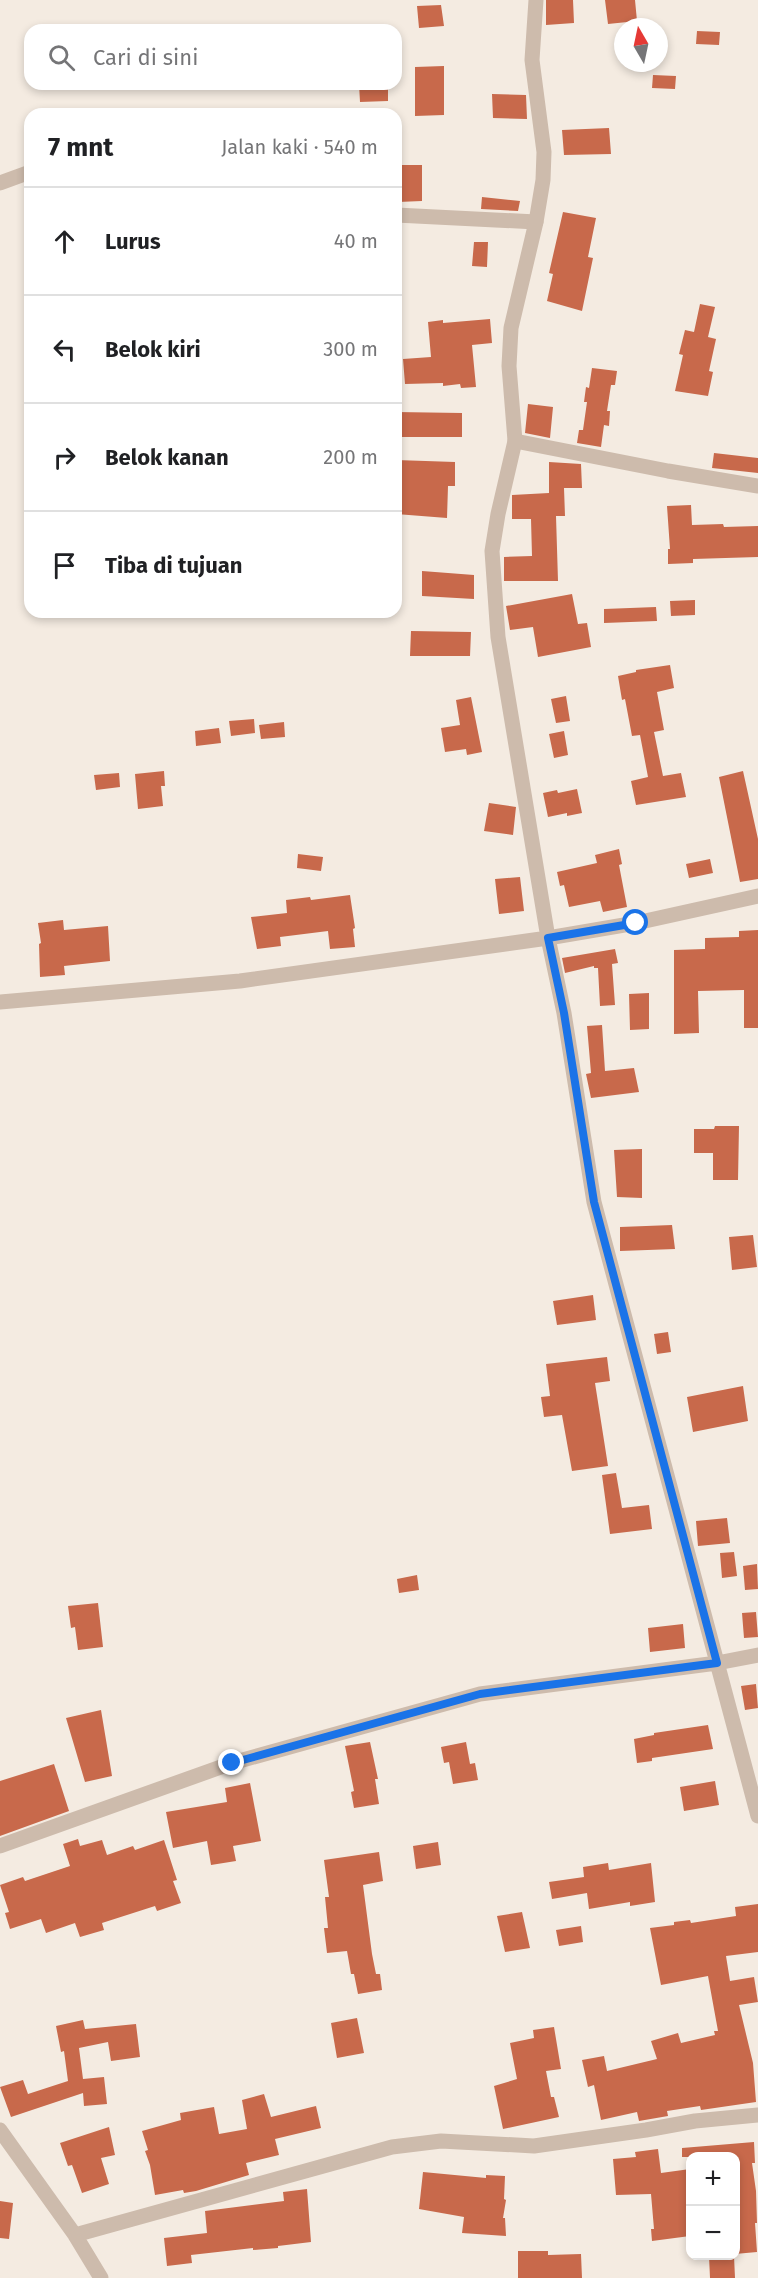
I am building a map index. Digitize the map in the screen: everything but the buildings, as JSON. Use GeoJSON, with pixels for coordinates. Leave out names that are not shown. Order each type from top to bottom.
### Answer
{"type":"FeatureCollection","features":[{"type":"Feature","properties":{"kind":"street"},"geometry":{"type":"LineString","coordinates":[[536,0],[532,60],[544,153],[543,180],[536,222],[511,328],[509,366],[515,441],[492,551],[498,638],[548,938],[564,1013],[594,1202],[758,1816]]}},
{"type":"Feature","properties":{"kind":"street"},"geometry":{"type":"LineString","coordinates":[[0,183],[24,174]]}},
{"type":"Feature","properties":{"kind":"street"},"geometry":{"type":"LineString","coordinates":[[402,215],[536,222]]}},
{"type":"Feature","properties":{"kind":"street"},"geometry":{"type":"LineString","coordinates":[[515,441],[758,486]]}},
{"type":"Feature","properties":{"kind":"street"},"geometry":{"type":"LineString","coordinates":[[0,1002],[240,981],[548,938],[636,923],[758,896]]}},
{"type":"Feature","properties":{"kind":"street"},"geometry":{"type":"LineString","coordinates":[[0,1846],[232,1763],[480,1694],[717,1663],[758,1655]]}},
{"type":"Feature","properties":{"kind":"street"},"geometry":{"type":"LineString","coordinates":[[75,2235],[392,2147],[441,2141],[534,2146],[695,2121],[758,2115]]}},
{"type":"Feature","properties":{"kind":"street"},"geometry":{"type":"LineString","coordinates":[[0,2130],[75,2235],[100,2278]]}},
{"type":"Feature","properties":{"kind":"route"},"geometry":{"type":"LineString","coordinates":[[232,1763],[480,1694],[717,1663],[594,1202],[564,1013],[548,938],[636,923]]}}]}
